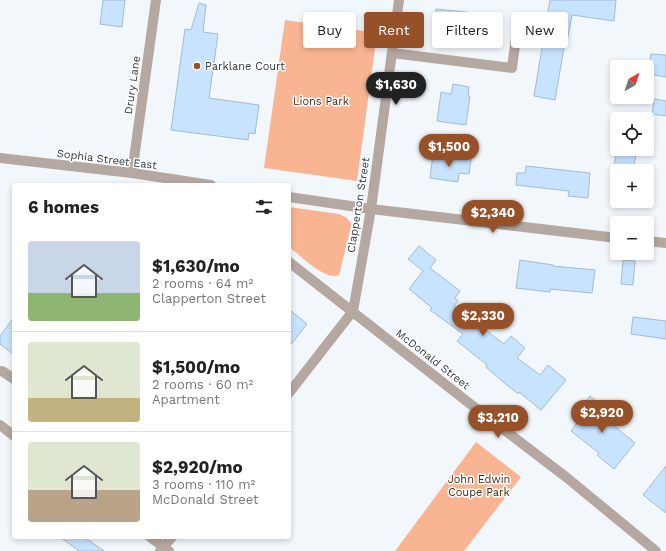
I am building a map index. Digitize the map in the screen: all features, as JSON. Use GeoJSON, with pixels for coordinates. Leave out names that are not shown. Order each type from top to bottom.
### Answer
{"type":"FeatureCollection","features":[{"type":"Feature","properties":{"kind":"street","name":"Drury Lane"},"geometry":{"type":"LineString","coordinates":[[132,173],[156,0]]}},
{"type":"Feature","properties":{"kind":"street","name":"Clapperton Street"},"geometry":{"type":"LineString","coordinates":[[291,390],[353,311],[371,209],[400,0]]}},
{"type":"Feature","properties":{"kind":"street"},"geometry":{"type":"LineString","coordinates":[[392,53],[512,68],[515,48]]}},
{"type":"Feature","properties":{"kind":"street","name":"Sophia Street East"},"geometry":{"type":"LineString","coordinates":[[0,158],[132,173],[191,183]]}},
{"type":"Feature","properties":{"kind":"street"},"geometry":{"type":"LineString","coordinates":[[291,197],[371,209],[610,237]]}},
{"type":"Feature","properties":{"kind":"street"},"geometry":{"type":"LineString","coordinates":[[654,242],[666,243]]}},
{"type":"Feature","properties":{"kind":"street","name":"McDonald Street"},"geometry":{"type":"LineString","coordinates":[[291,264],[475,408],[566,477],[656,551]]}},
{"type":"Feature","properties":{"kind":"street"},"geometry":{"type":"LineString","coordinates":[[0,371],[12,378]]}},
{"type":"Feature","properties":{"kind":"street"},"geometry":{"type":"LineString","coordinates":[[0,425],[12,434]]}},
{"type":"Feature","properties":{"kind":"street"},"geometry":{"type":"LineString","coordinates":[[152,539],[164,550],[171,539]]}},
{"type":"Feature","properties":{"kind":"green space","name":"Lions Park"},"geometry":{"type":"Polygon","coordinates":[[[285,20],[303,23],[303,48],[356,48],[356,30],[364,31],[364,48],[375,48],[357,181],[264,168],[285,20]]]}},
{"type":"Feature","properties":{"kind":"green space"},"geometry":{"type":"Polygon","coordinates":[[[291,207],[339,214],[347,218],[351,223],[351,227],[339,275],[333,276],[327,274],[306,261],[291,249],[291,207]]]}},
{"type":"Feature","properties":{"kind":"green space","name":"John Edwin Coupe Park"},"geometry":{"type":"Polygon","coordinates":[[[476,442],[521,477],[464,551],[395,551],[476,442]]]}},
{"type":"Feature","properties":{"kind":"building"},"geometry":{"type":"Polygon","coordinates":[[[103,0],[125,0],[122,27],[100,24],[103,0]]]}},
{"type":"Feature","properties":{"kind":"building"},"geometry":{"type":"Polygon","coordinates":[[[550,0],[616,0],[614,21],[572,15],[568,37],[568,12],[548,12],[550,0]]]}},
{"type":"Feature","properties":{"kind":"building","name":"Parklane Court"},"geometry":{"type":"Polygon","coordinates":[[[199,3],[206,5],[203,32],[218,34],[209,98],[259,105],[255,134],[249,133],[248,140],[171,130],[185,29],[191,30],[199,3]]]}},
{"type":"Feature","properties":{"kind":"building"},"geometry":{"type":"Polygon","coordinates":[[[436,9],[465,12],[436,12],[436,9]]]}},
{"type":"Feature","properties":{"kind":"building"},"geometry":{"type":"Polygon","coordinates":[[[542,48],[564,48],[555,100],[534,96],[542,48]]]}},
{"type":"Feature","properties":{"kind":"building"},"geometry":{"type":"Polygon","coordinates":[[[651,54],[666,55],[666,77],[654,75],[654,60],[650,60],[651,54]]]}},
{"type":"Feature","properties":{"kind":"building"},"geometry":{"type":"Polygon","coordinates":[[[453,84],[469,87],[468,96],[470,96],[466,125],[437,121],[441,92],[451,94],[453,84]]]}},
{"type":"Feature","properties":{"kind":"building"},"geometry":{"type":"Polygon","coordinates":[[[654,99],[666,101],[666,116],[654,114],[654,112],[652,112],[654,99]]]}},
{"type":"Feature","properties":{"kind":"building"},"geometry":{"type":"Polygon","coordinates":[[[433,154],[471,159],[469,174],[459,173],[458,182],[430,178],[433,154]]]}},
{"type":"Feature","properties":{"kind":"building"},"geometry":{"type":"Polygon","coordinates":[[[616,156],[636,156],[634,164],[614,164],[616,156]]]}},
{"type":"Feature","properties":{"kind":"building"},"geometry":{"type":"Polygon","coordinates":[[[526,166],[590,173],[588,198],[568,196],[569,191],[516,185],[517,173],[525,173],[526,166]]]}},
{"type":"Feature","properties":{"kind":"building"},"geometry":{"type":"Polygon","coordinates":[[[419,246],[436,260],[430,268],[460,291],[455,298],[458,301],[454,306],[504,344],[511,336],[525,348],[517,358],[540,375],[548,365],[566,380],[541,410],[519,392],[518,394],[502,381],[486,367],[487,365],[457,341],[463,334],[430,310],[432,308],[409,289],[423,271],[408,259],[419,246]]]}},
{"type":"Feature","properties":{"kind":"building"},"geometry":{"type":"Polygon","coordinates":[[[520,260],[553,266],[595,270],[592,293],[550,289],[550,292],[516,288],[520,260]]]}},
{"type":"Feature","properties":{"kind":"building"},"geometry":{"type":"Polygon","coordinates":[[[623,260],[635,261],[633,285],[621,284],[623,260]]]}},
{"type":"Feature","properties":{"kind":"building"},"geometry":{"type":"Polygon","coordinates":[[[291,311],[307,324],[291,344],[291,311]]]}},
{"type":"Feature","properties":{"kind":"building"},"geometry":{"type":"Polygon","coordinates":[[[633,317],[666,321],[666,339],[631,334],[633,317]]]}},
{"type":"Feature","properties":{"kind":"building"},"geometry":{"type":"Polygon","coordinates":[[[12,320],[12,353],[0,344],[0,336],[12,320]]]}},
{"type":"Feature","properties":{"kind":"building"},"geometry":{"type":"Polygon","coordinates":[[[590,396],[612,414],[607,420],[635,443],[614,469],[597,455],[599,453],[571,431],[585,413],[580,409],[590,396]]]}},
{"type":"Feature","properties":{"kind":"building"},"geometry":{"type":"Polygon","coordinates":[[[666,466],[666,513],[643,495],[666,466]]]}},
{"type":"Feature","properties":{"kind":"building"},"geometry":{"type":"Polygon","coordinates":[[[63,539],[87,539],[104,551],[79,551],[63,539]]]}},
{"type":"Feature","properties":{"kind":"place","name":"Parklane Court"},"geometry":{"type":"Point","coordinates":[197,66]}}]}
